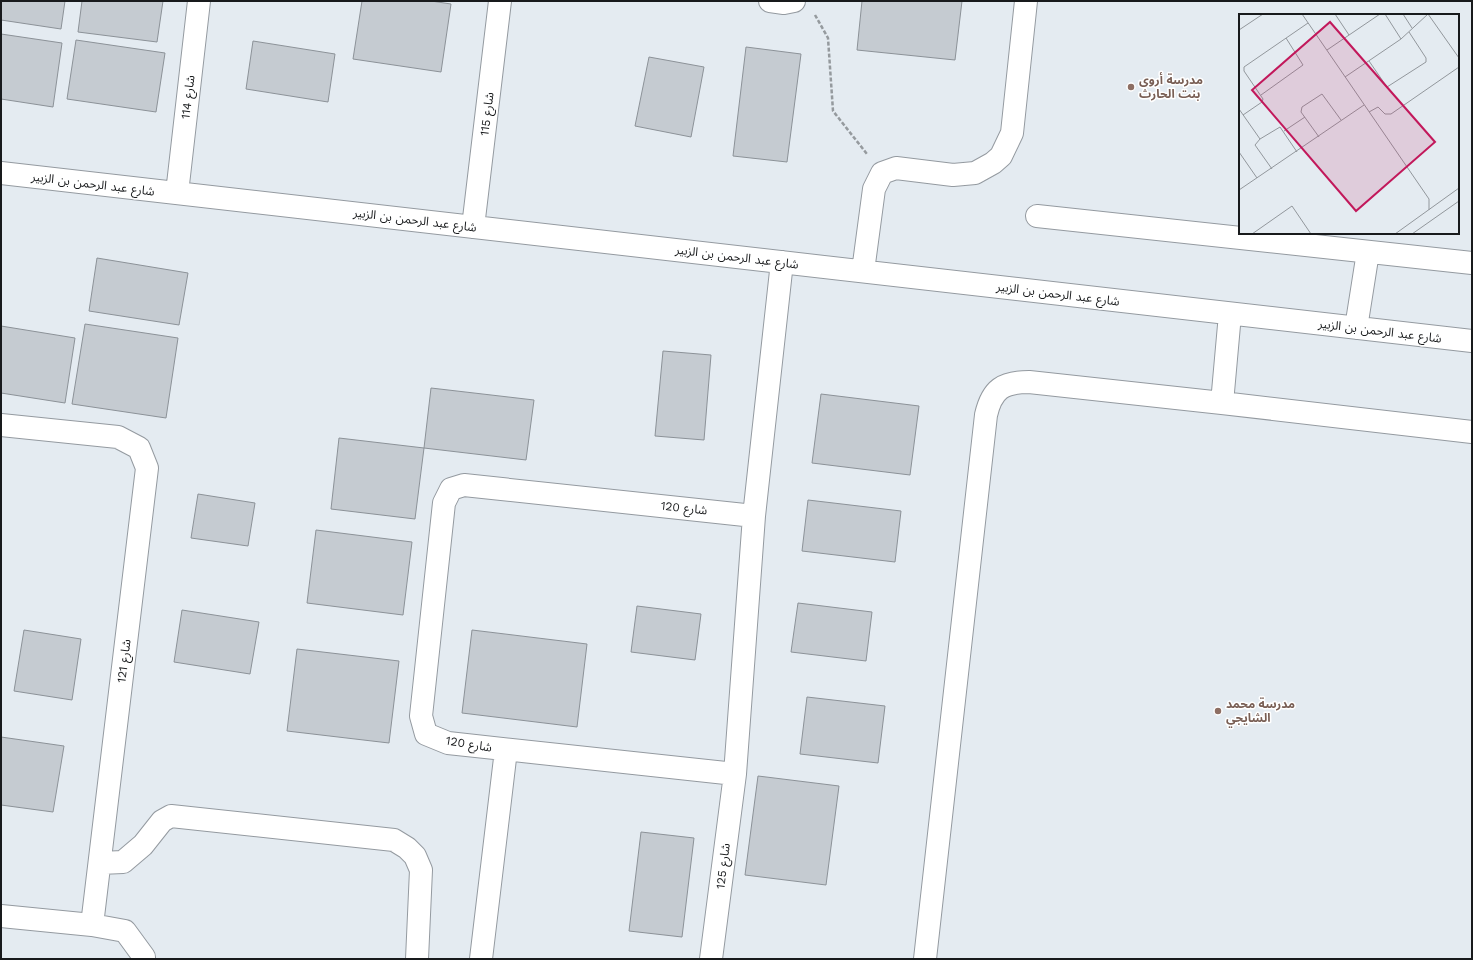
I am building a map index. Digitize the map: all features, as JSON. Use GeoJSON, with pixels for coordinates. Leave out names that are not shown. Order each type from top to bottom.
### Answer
{"type":"FeatureCollection","features":[{"type":"Feature","properties":{"kind":"street","name":"شارع 114"},"geometry":{"type":"LineString","coordinates":[[177,193],[199,1]]}},
{"type":"Feature","properties":{"kind":"street","name":"شارع 115"},"geometry":{"type":"LineString","coordinates":[[473,227],[500,1]]}},
{"type":"Feature","properties":{"kind":"street"},"geometry":{"type":"LineString","coordinates":[[770,1],[788,3],[794,1]]}},
{"type":"Feature","properties":{"kind":"street"},"geometry":{"type":"LineString","coordinates":[[863,272],[872,196],[882,173],[896,168],[953,174],[975,173],[993,163],[1001,156],[1012,133],[1026,1]]}},
{"type":"Feature","properties":{"kind":"street","name":"شارع عبد الرحمن بن الزبير"},"geometry":{"type":"LineString","coordinates":[[1,173],[1472,341]]}},
{"type":"Feature","properties":{"kind":"street"},"geometry":{"type":"LineString","coordinates":[[1037,216],[1472,263]]}},
{"type":"Feature","properties":{"kind":"street"},"geometry":{"type":"LineString","coordinates":[[1356,328],[1368,252]]}},
{"type":"Feature","properties":{"kind":"street"},"geometry":{"type":"LineString","coordinates":[[735,774],[754,516],[782,262]]}},
{"type":"Feature","properties":{"kind":"street"},"geometry":{"type":"LineString","coordinates":[[1222,403],[1230,314]]}},
{"type":"Feature","properties":{"kind":"street"},"geometry":{"type":"LineString","coordinates":[[925,959],[986,415],[988,405],[1004,385],[1014,382],[1029,382],[1472,432]]}},
{"type":"Feature","properties":{"kind":"street","name":"شارع 121"},"geometry":{"type":"LineString","coordinates":[[1,425],[118,437],[139,448],[147,468],[92,925]]}},
{"type":"Feature","properties":{"kind":"street","name":"شارع 120"},"geometry":{"type":"LineString","coordinates":[[735,774],[448,743],[426,734],[421,716],[444,503],[451,489],[464,485],[754,516]]}},
{"type":"Feature","properties":{"kind":"street"},"geometry":{"type":"LineString","coordinates":[[481,959],[506,750]]}},
{"type":"Feature","properties":{"kind":"street","name":"شارع 125"},"geometry":{"type":"LineString","coordinates":[[711,959],[735,774]]}},
{"type":"Feature","properties":{"kind":"street"},"geometry":{"type":"LineString","coordinates":[[100,863],[123,862],[143,844],[162,821],[172,816],[394,840],[407,848],[415,856],[421,870],[417,959]]}},
{"type":"Feature","properties":{"kind":"street"},"geometry":{"type":"LineString","coordinates":[[1,916],[92,925],[125,931],[144,959]]}},
{"type":"Feature","properties":{"kind":"path"},"geometry":{"type":"LineString","coordinates":[[814,13],[828,38],[833,111],[882,173]]}},
{"type":"Feature","properties":{"kind":"building"},"geometry":{"type":"Polygon","coordinates":[[[1,1],[65,1],[61,29],[1,20],[1,1]]]}},
{"type":"Feature","properties":{"kind":"building"},"geometry":{"type":"Polygon","coordinates":[[[82,1],[163,1],[157,42],[78,32],[82,1]]]}},
{"type":"Feature","properties":{"kind":"building"},"geometry":{"type":"Polygon","coordinates":[[[362,1],[431,1],[451,4],[441,72],[353,59],[362,1]]]}},
{"type":"Feature","properties":{"kind":"building"},"geometry":{"type":"Polygon","coordinates":[[[862,1],[962,1],[955,60],[857,50],[862,1]]]}},
{"type":"Feature","properties":{"kind":"building"},"geometry":{"type":"Polygon","coordinates":[[[1,34],[62,43],[53,107],[1,99],[1,34]]]}},
{"type":"Feature","properties":{"kind":"building"},"geometry":{"type":"Polygon","coordinates":[[[76,40],[165,53],[156,112],[67,99],[76,40]]]}},
{"type":"Feature","properties":{"kind":"building"},"geometry":{"type":"Polygon","coordinates":[[[253,41],[335,54],[328,102],[246,89],[253,41]]]}},
{"type":"Feature","properties":{"kind":"building"},"geometry":{"type":"Polygon","coordinates":[[[746,47],[801,54],[787,162],[733,156],[746,47]]]}},
{"type":"Feature","properties":{"kind":"building"},"geometry":{"type":"Polygon","coordinates":[[[649,57],[704,67],[691,137],[635,126],[649,57]]]}},
{"type":"Feature","properties":{"kind":"building"},"geometry":{"type":"Polygon","coordinates":[[[97,258],[188,273],[179,325],[89,311],[97,258]]]}},
{"type":"Feature","properties":{"kind":"building"},"geometry":{"type":"Polygon","coordinates":[[[85,324],[178,338],[166,418],[72,404],[85,324]]]}},
{"type":"Feature","properties":{"kind":"building"},"geometry":{"type":"Polygon","coordinates":[[[1,326],[75,338],[65,403],[1,393],[1,326]]]}},
{"type":"Feature","properties":{"kind":"building"},"geometry":{"type":"Polygon","coordinates":[[[663,351],[711,355],[704,440],[655,436],[663,351]]]}},
{"type":"Feature","properties":{"kind":"building"},"geometry":{"type":"Polygon","coordinates":[[[431,388],[534,400],[526,460],[424,448],[431,388]]]}},
{"type":"Feature","properties":{"kind":"building"},"geometry":{"type":"Polygon","coordinates":[[[821,394],[919,406],[910,475],[812,463],[821,394]]]}},
{"type":"Feature","properties":{"kind":"building"},"geometry":{"type":"Polygon","coordinates":[[[339,438],[424,448],[415,519],[331,509],[339,438]]]}},
{"type":"Feature","properties":{"kind":"building"},"geometry":{"type":"Polygon","coordinates":[[[198,494],[255,503],[248,546],[191,538],[198,494]]]}},
{"type":"Feature","properties":{"kind":"building"},"geometry":{"type":"Polygon","coordinates":[[[808,500],[901,511],[895,562],[802,551],[808,500]]]}},
{"type":"Feature","properties":{"kind":"building"},"geometry":{"type":"Polygon","coordinates":[[[316,530],[412,542],[403,615],[307,603],[316,530]]]}},
{"type":"Feature","properties":{"kind":"building"},"geometry":{"type":"Polygon","coordinates":[[[798,603],[872,612],[866,661],[791,652],[798,603]]]}},
{"type":"Feature","properties":{"kind":"building"},"geometry":{"type":"Polygon","coordinates":[[[637,606],[701,614],[695,660],[631,652],[637,606]]]}},
{"type":"Feature","properties":{"kind":"building"},"geometry":{"type":"Polygon","coordinates":[[[182,610],[259,622],[250,674],[174,662],[182,610]]]}},
{"type":"Feature","properties":{"kind":"building"},"geometry":{"type":"Polygon","coordinates":[[[24,630],[81,639],[72,700],[14,691],[24,630]]]}},
{"type":"Feature","properties":{"kind":"building"},"geometry":{"type":"Polygon","coordinates":[[[472,630],[587,644],[577,727],[462,713],[472,630]]]}},
{"type":"Feature","properties":{"kind":"building"},"geometry":{"type":"Polygon","coordinates":[[[297,649],[399,661],[389,743],[287,731],[297,649]]]}},
{"type":"Feature","properties":{"kind":"building"},"geometry":{"type":"Polygon","coordinates":[[[807,697],[885,706],[878,763],[800,754],[807,697]]]}},
{"type":"Feature","properties":{"kind":"building"},"geometry":{"type":"Polygon","coordinates":[[[1,737],[64,746],[53,812],[1,805],[1,737]]]}},
{"type":"Feature","properties":{"kind":"building"},"geometry":{"type":"Polygon","coordinates":[[[758,776],[839,786],[826,885],[745,875],[758,776]]]}},
{"type":"Feature","properties":{"kind":"building"},"geometry":{"type":"Polygon","coordinates":[[[641,832],[694,838],[682,937],[629,931],[641,832]]]}},
{"type":"Feature","properties":{"kind":"place","name":"مدرسة أروى بنت الحارث"},"geometry":{"type":"Point","coordinates":[1131,87]}},
{"type":"Feature","properties":{"kind":"place","name":"مدرسة محمد الشايجي"},"geometry":{"type":"Point","coordinates":[1218,711]}}]}
